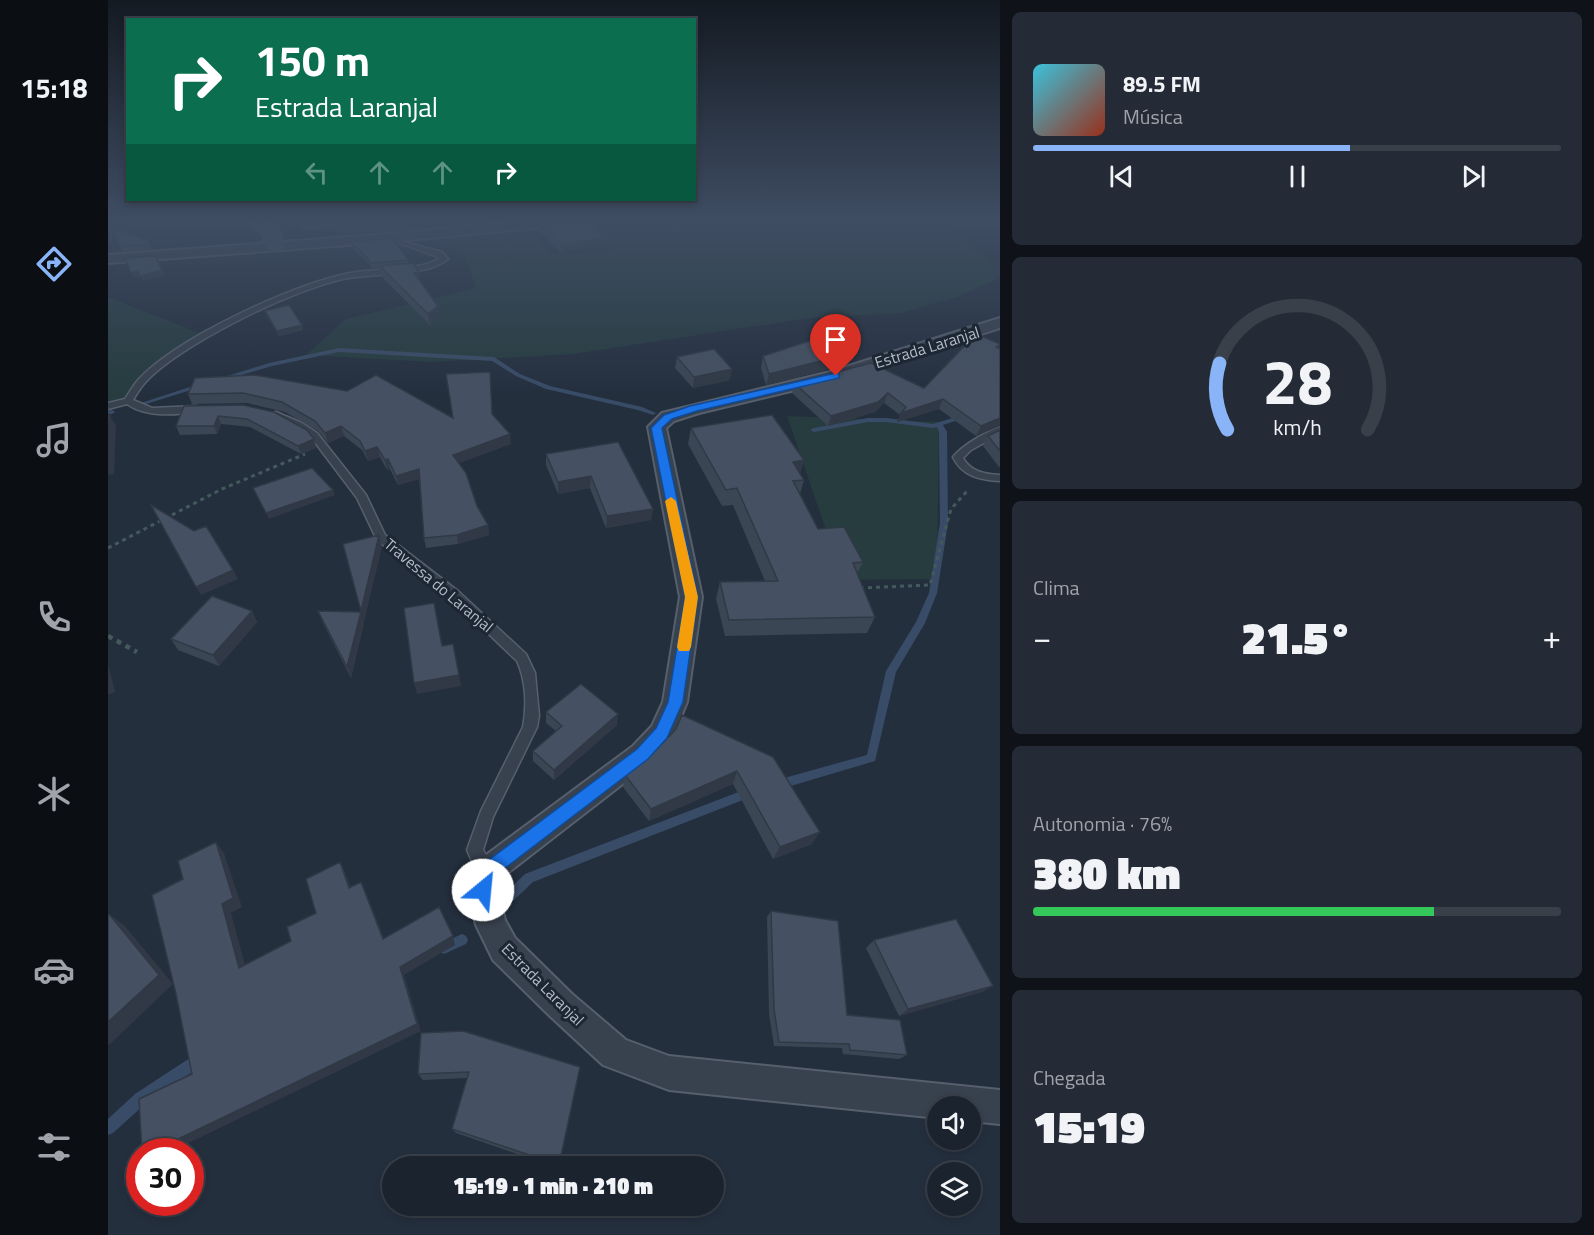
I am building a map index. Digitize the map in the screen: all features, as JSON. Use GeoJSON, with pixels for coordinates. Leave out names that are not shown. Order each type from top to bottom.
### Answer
{"type":"FeatureCollection","features":[{"type":"Feature","properties":{"kind":"street","name":"Estrada Laranjal"},"geometry":{"type":"LineString","coordinates":[[1000,323],[836,376],[694,408],[668,417],[657,428],[691,597],[675,702],[662,733],[642,754],[488,871],[483,890],[491,925],[504,949],[561,1005],[615,1053],[669,1073],[1000,1107]]}},
{"type":"Feature","properties":{"kind":"lane"},"geometry":{"type":"LineString","coordinates":[[108,406],[128,400],[144,380],[180,349],[283,297],[307,287],[339,279]]}},
{"type":"Feature","properties":{"kind":"lane"},"geometry":{"type":"LineString","coordinates":[[128,400],[136,406],[152,410],[210,409]]}},
{"type":"Feature","properties":{"kind":"lane","name":"Travessa do Laranjal"},"geometry":{"type":"LineString","coordinates":[[264,411],[299,425],[314,435],[362,497],[381,537],[454,594],[522,658],[529,673],[532,716],[530,727],[486,816],[475,850],[488,871]]}},
{"type":"Feature","properties":{"kind":"lane"},"geometry":{"type":"LineString","coordinates":[[997,478],[970,472],[962,466],[958,457],[968,448],[1000,430]]}},
{"type":"Feature","properties":{"kind":"path"},"geometry":{"type":"LineString","coordinates":[[108,548],[231,484],[323,448]]}},
{"type":"Feature","properties":{"kind":"path"},"geometry":{"type":"LineString","coordinates":[[858,588],[930,585],[951,509],[982,475]]}},
{"type":"Feature","properties":{"kind":"path"},"geometry":{"type":"LineString","coordinates":[[108,636],[137,652]]}},
{"type":"Feature","properties":{"kind":"green space"},"geometry":{"type":"Polygon","coordinates":[[[473,279],[999,279],[957,297],[901,313],[809,318],[573,354],[431,362],[306,355],[346,319],[476,288],[473,279]]]}},
{"type":"Feature","properties":{"kind":"green space"},"geometry":{"type":"Polygon","coordinates":[[[108,297],[207,336],[180,349],[144,380],[128,401],[108,406],[108,297]]]}},
{"type":"Feature","properties":{"kind":"green space"},"geometry":{"type":"Polygon","coordinates":[[[787,416],[939,422],[937,579],[843,580],[787,416]]]}},
{"type":"Feature","properties":{"kind":"building"},"geometry":{"type":"Polygon","coordinates":[[[393,279],[418,279],[438,306],[428,314],[393,279]]]}},
{"type":"Feature","properties":{"kind":"building"},"geometry":{"type":"Polygon","coordinates":[[[289,305],[302,325],[277,331],[265,311],[289,305]]]}},
{"type":"Feature","properties":{"kind":"building"},"geometry":{"type":"Polygon","coordinates":[[[834,333],[857,349],[849,351],[852,353],[769,374],[763,356],[834,333]]]}},
{"type":"Feature","properties":{"kind":"building"},"geometry":{"type":"Polygon","coordinates":[[[976,334],[1000,344],[996,347],[1000,349],[1000,418],[981,426],[943,399],[901,413],[906,407],[888,393],[878,402],[831,416],[794,383],[871,363],[924,388],[976,334]]]}},
{"type":"Feature","properties":{"kind":"building"},"geometry":{"type":"Polygon","coordinates":[[[714,349],[732,369],[694,377],[677,357],[714,349]]]}},
{"type":"Feature","properties":{"kind":"building"},"geometry":{"type":"Polygon","coordinates":[[[490,372],[492,414],[510,434],[453,455],[466,473],[477,506],[488,525],[457,535],[424,538],[419,469],[396,476],[388,459],[385,460],[377,447],[365,451],[360,441],[341,426],[325,433],[315,421],[282,402],[243,393],[188,394],[195,378],[255,375],[347,391],[376,375],[453,418],[446,374],[490,372]]]}},
{"type":"Feature","properties":{"kind":"building"},"geometry":{"type":"Polygon","coordinates":[[[243,405],[274,412],[307,430],[314,439],[298,446],[247,419],[218,416],[214,426],[176,426],[184,406],[243,405]]]}},
{"type":"Feature","properties":{"kind":"building"},"geometry":{"type":"Polygon","coordinates":[[[110,415],[108,455],[108,416],[110,415]]]}},
{"type":"Feature","properties":{"kind":"building"},"geometry":{"type":"Polygon","coordinates":[[[772,415],[804,460],[793,462],[804,480],[793,481],[818,529],[844,527],[863,562],[853,563],[875,617],[729,620],[720,582],[778,581],[737,488],[726,490],[691,428],[772,415]]]}},
{"type":"Feature","properties":{"kind":"building"},"geometry":{"type":"Polygon","coordinates":[[[1000,430],[1000,451],[988,436],[1000,430]]]}},
{"type":"Feature","properties":{"kind":"building"},"geometry":{"type":"Polygon","coordinates":[[[618,442],[653,509],[607,516],[591,476],[558,482],[546,454],[618,442]]]}},
{"type":"Feature","properties":{"kind":"building"},"geometry":{"type":"Polygon","coordinates":[[[312,468],[333,490],[266,513],[253,488],[312,468]]]}},
{"type":"Feature","properties":{"kind":"building"},"geometry":{"type":"Polygon","coordinates":[[[151,505],[194,531],[206,526],[233,570],[196,587],[151,505]]]}},
{"type":"Feature","properties":{"kind":"building"},"geometry":{"type":"Polygon","coordinates":[[[379,535],[361,611],[343,544],[379,535]]]}},
{"type":"Feature","properties":{"kind":"building"},"geometry":{"type":"Polygon","coordinates":[[[212,596],[252,611],[213,655],[171,639],[212,596]]]}},
{"type":"Feature","properties":{"kind":"building"},"geometry":{"type":"Polygon","coordinates":[[[434,603],[442,646],[453,644],[459,675],[414,683],[404,608],[434,603]]]}},
{"type":"Feature","properties":{"kind":"building"},"geometry":{"type":"Polygon","coordinates":[[[318,611],[361,612],[347,667],[318,611]]]}},
{"type":"Feature","properties":{"kind":"building"},"geometry":{"type":"Polygon","coordinates":[[[581,684],[618,714],[554,770],[533,751],[562,726],[546,712],[581,684]]]}},
{"type":"Feature","properties":{"kind":"building"},"geometry":{"type":"Polygon","coordinates":[[[682,715],[773,757],[820,832],[780,847],[737,771],[651,809],[625,775],[655,751],[676,729],[682,715]]]}},
{"type":"Feature","properties":{"kind":"building"},"geometry":{"type":"Polygon","coordinates":[[[216,842],[233,898],[222,904],[239,968],[291,941],[287,927],[316,913],[306,879],[340,862],[349,888],[361,882],[383,939],[439,907],[453,936],[400,967],[417,1024],[180,1138],[141,1138],[139,1099],[192,1074],[176,994],[152,895],[183,879],[178,861],[216,842]]]}},
{"type":"Feature","properties":{"kind":"building"},"geometry":{"type":"Polygon","coordinates":[[[771,911],[838,921],[847,1015],[900,1020],[907,1055],[850,1050],[849,1044],[779,1042],[774,1009],[771,911]]]}},
{"type":"Feature","properties":{"kind":"building"},"geometry":{"type":"Polygon","coordinates":[[[108,915],[159,975],[108,1022],[108,915]]]}},
{"type":"Feature","properties":{"kind":"building"},"geometry":{"type":"Polygon","coordinates":[[[956,919],[993,986],[908,1009],[874,940],[956,919]]]}},
{"type":"Feature","properties":{"kind":"building"},"geometry":{"type":"Polygon","coordinates":[[[463,1031],[580,1067],[561,1156],[532,1156],[452,1129],[469,1072],[418,1074],[421,1033],[463,1031]]]}},
{"type":"Feature","properties":{"kind":"waterway"},"geometry":{"type":"LineString","coordinates":[[218,380],[271,364],[339,350],[494,359],[518,375],[548,388],[640,408],[653,413]]}},
{"type":"Feature","properties":{"kind":"waterway"},"geometry":{"type":"LineString","coordinates":[[144,403],[202,385]]}},
{"type":"Feature","properties":{"kind":"waterway"},"geometry":{"type":"LineString","coordinates":[[108,413],[112,412]]}},
{"type":"Feature","properties":{"kind":"waterway"},"geometry":{"type":"LineString","coordinates":[[939,424],[965,416]]}},
{"type":"Feature","properties":{"kind":"waterway"},"geometry":{"type":"LineString","coordinates":[[814,430],[868,420],[933,426],[939,424]]}},
{"type":"Feature","properties":{"kind":"waterway"},"geometry":{"type":"LineString","coordinates":[[777,785],[871,758],[891,671],[920,623],[933,593],[944,523],[943,432],[939,424]]}},
{"type":"Feature","properties":{"kind":"waterway"},"geometry":{"type":"LineString","coordinates":[[506,900],[529,878],[749,793]]}},
{"type":"Feature","properties":{"kind":"waterway"},"geometry":{"type":"LineString","coordinates":[[444,948],[462,940]]}},
{"type":"Feature","properties":{"kind":"waterway"},"geometry":{"type":"LineString","coordinates":[[108,1128],[140,1099],[199,1059]]}},
{"type":"Feature","properties":{"kind":"slow traffic"},"geometry":{"type":"LineString","coordinates":[[671,501],[691,597],[684,647]]}},
{"type":"Feature","properties":{"kind":"route"},"geometry":{"type":"LineString","coordinates":[[483,890],[488,871],[642,754],[662,733],[675,702],[691,597],[657,439],[657,428],[668,417],[694,408],[836,376]]}}]}
